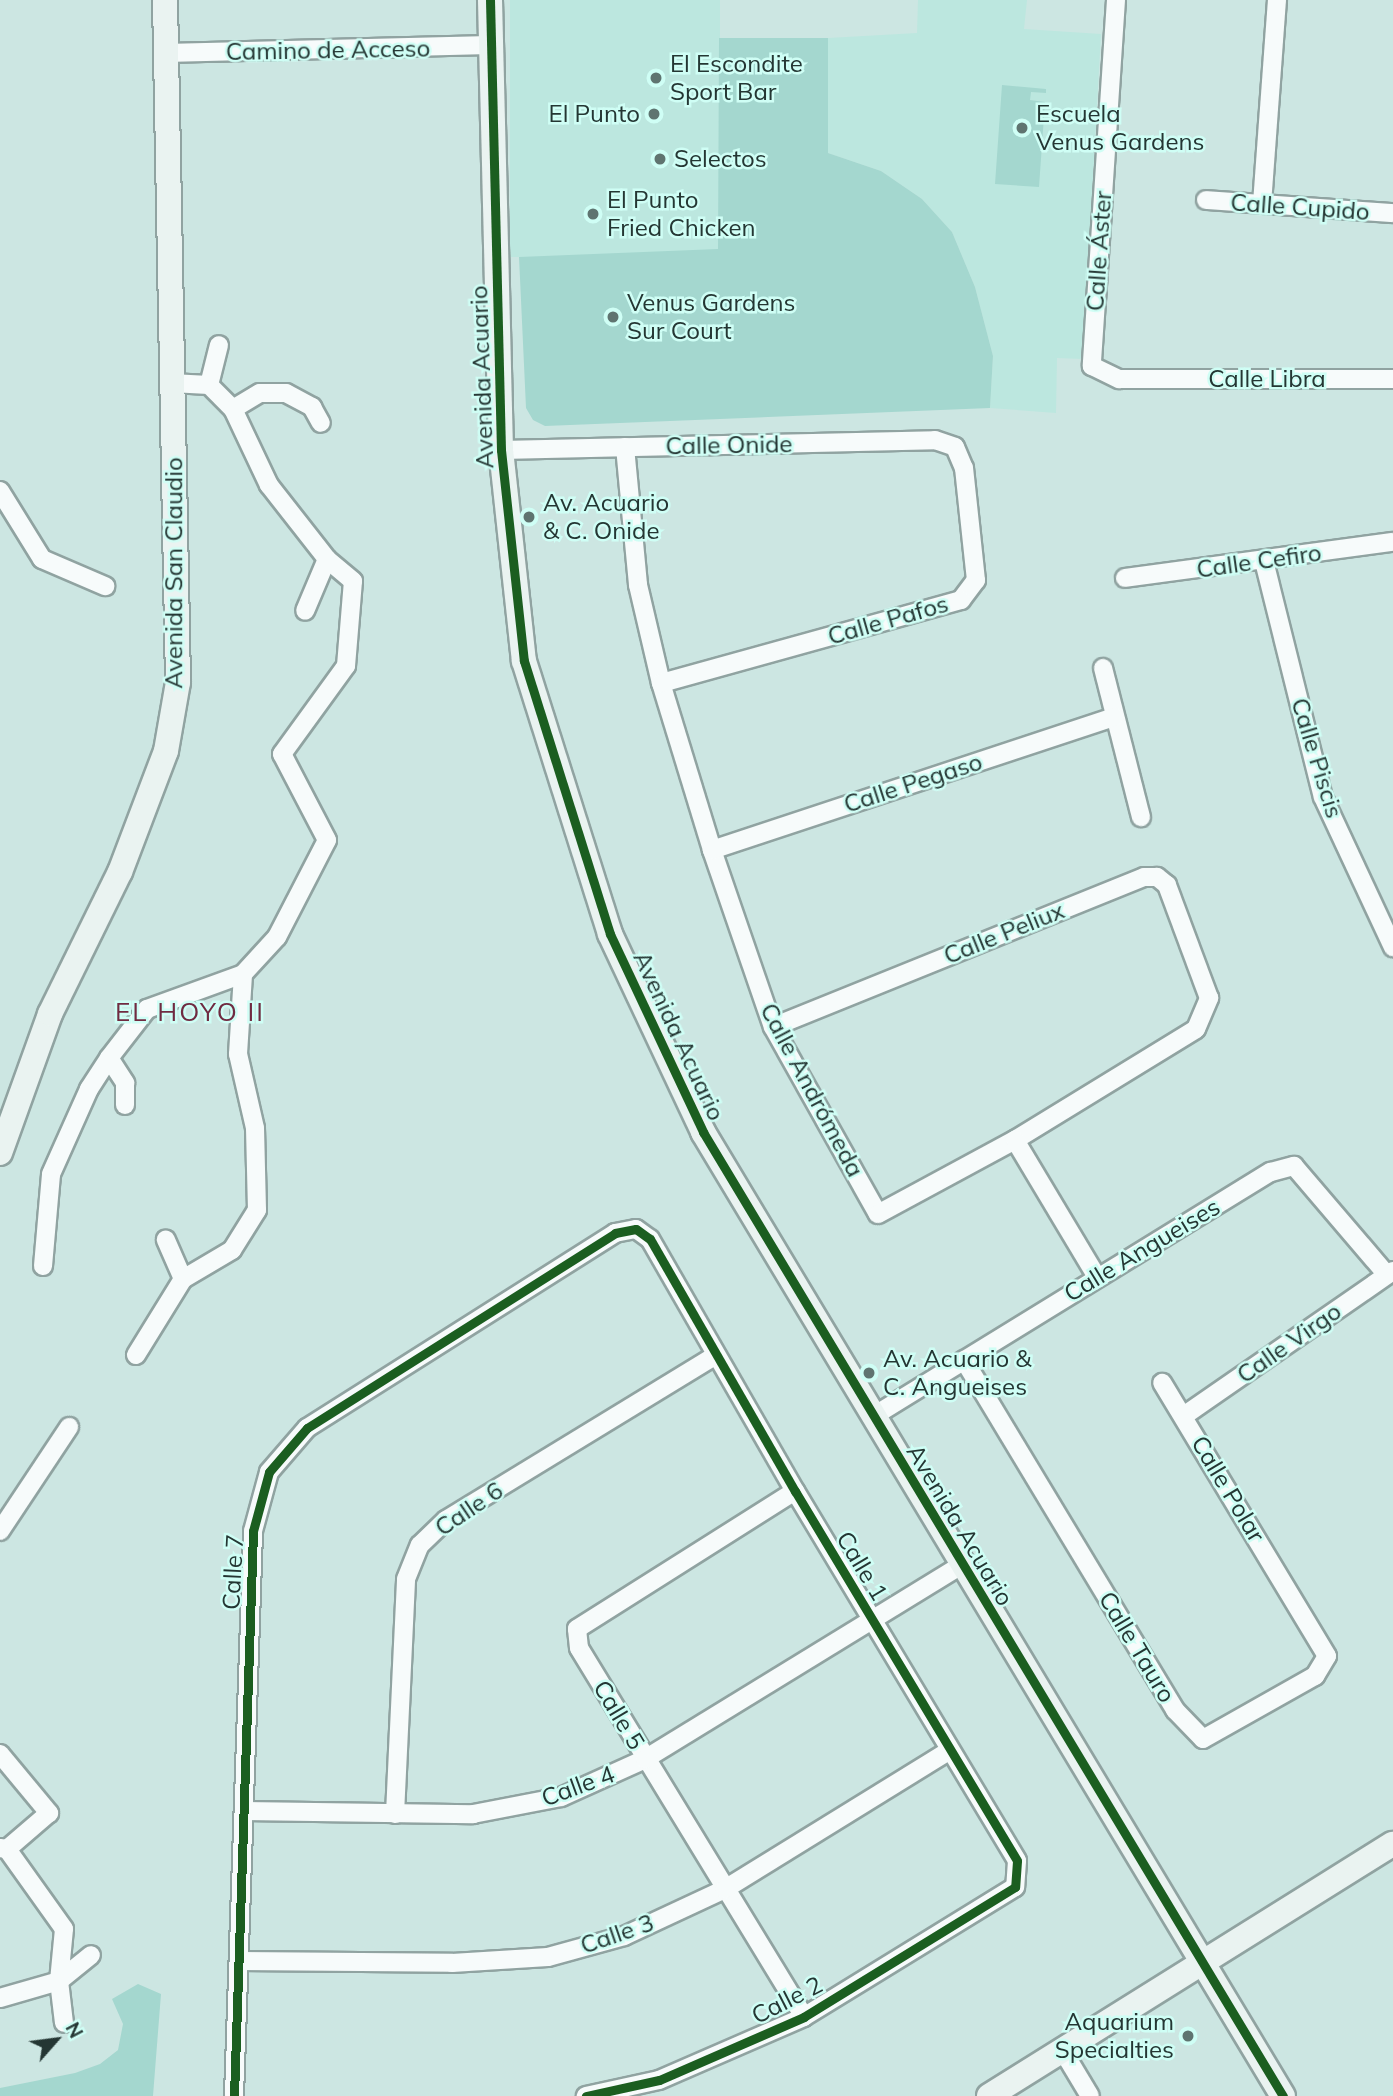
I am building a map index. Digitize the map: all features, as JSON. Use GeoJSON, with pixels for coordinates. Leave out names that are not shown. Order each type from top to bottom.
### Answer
{"type":"FeatureCollection","features":[{"type":"Feature","properties":{"kind":"street","name":"Avenida San Claudio"},"geometry":{"type":"LineString","coordinates":[[0,1153],[50,1014],[120,872],[166,751],[178,681],[165,0]]}},
{"type":"Feature","properties":{"kind":"street","name":"Avenida Acuario"},"geometry":{"type":"LineString","coordinates":[[490,0],[501,450],[524,660],[611,934],[703,1132],[961,1565],[1283,2096]]}},
{"type":"Feature","properties":{"kind":"street","name":"Calle Áster"},"geometry":{"type":"LineString","coordinates":[[1116,0],[1092,366],[1119,379],[1140,379]]}},
{"type":"Feature","properties":{"kind":"street"},"geometry":{"type":"LineString","coordinates":[[1262,204],[1277,0]]}},
{"type":"Feature","properties":{"kind":"street","name":"Camino de Acceso"},"geometry":{"type":"LineString","coordinates":[[164,53],[491,45]]}},
{"type":"Feature","properties":{"kind":"street","name":"Calle Cupido"},"geometry":{"type":"LineString","coordinates":[[1206,200],[1393,213]]}},
{"type":"Feature","properties":{"kind":"street"},"geometry":{"type":"LineString","coordinates":[[209,385],[219,345]]}},
{"type":"Feature","properties":{"kind":"street","name":"Calle Libra"},"geometry":{"type":"LineString","coordinates":[[1140,379],[1393,379]]}},
{"type":"Feature","properties":{"kind":"street"},"geometry":{"type":"LineString","coordinates":[[43,1266],[51,1174],[89,1089],[147,1009],[243,974],[277,937],[327,840],[282,754],[346,666],[353,581],[327,559],[269,485],[233,409],[209,385],[171,383]]}},
{"type":"Feature","properties":{"kind":"street"},"geometry":{"type":"LineString","coordinates":[[233,409],[260,393],[286,393],[312,407],[321,422]]}},
{"type":"Feature","properties":{"kind":"street","name":"Calle Onide"},"geometry":{"type":"LineString","coordinates":[[501,450],[935,440],[955,447]]}},
{"type":"Feature","properties":{"kind":"street","name":"Calle Andrómeda"},"geometry":{"type":"LineString","coordinates":[[625,447],[638,585],[661,683],[712,850],[773,1027],[878,1214],[1015,1140],[1196,1029],[1209,998],[1193,954]]}},
{"type":"Feature","properties":{"kind":"street","name":"Calle Pafos"},"geometry":{"type":"LineString","coordinates":[[661,683],[961,600],[976,580],[964,468],[955,447]]}},
{"type":"Feature","properties":{"kind":"street"},"geometry":{"type":"LineString","coordinates":[[0,491],[42,559],[105,586]]}},
{"type":"Feature","properties":{"kind":"street","name":"Calle Cefiro"},"geometry":{"type":"LineString","coordinates":[[1125,578],[1393,542]]}},
{"type":"Feature","properties":{"kind":"street"},"geometry":{"type":"LineString","coordinates":[[305,611],[327,559]]}},
{"type":"Feature","properties":{"kind":"street","name":"Calle Piscis"},"geometry":{"type":"LineString","coordinates":[[1264,561],[1323,797],[1393,947]]}},
{"type":"Feature","properties":{"kind":"street"},"geometry":{"type":"LineString","coordinates":[[1103,668],[1141,817]]}},
{"type":"Feature","properties":{"kind":"street","name":"Calle Pegaso"},"geometry":{"type":"LineString","coordinates":[[712,850],[1115,717]]}},
{"type":"Feature","properties":{"kind":"street","name":"Calle Peliux"},"geometry":{"type":"LineString","coordinates":[[773,1027],[1144,877],[1157,877],[1167,886],[1193,954]]}},
{"type":"Feature","properties":{"kind":"street"},"geometry":{"type":"LineString","coordinates":[[136,1355],[183,1279],[232,1250],[257,1210],[255,1128],[238,1054],[243,974]]}},
{"type":"Feature","properties":{"kind":"street"},"geometry":{"type":"LineString","coordinates":[[110,1058],[125,1083],[125,1105]]}},
{"type":"Feature","properties":{"kind":"street"},"geometry":{"type":"LineString","coordinates":[[1015,1140],[1097,1277]]}},
{"type":"Feature","properties":{"kind":"street","name":"Calle Angueises"},"geometry":{"type":"LineString","coordinates":[[872,1417],[1271,1172],[1294,1166],[1390,1273]]}},
{"type":"Feature","properties":{"kind":"street","name":"Calle 7"},"geometry":{"type":"LineString","coordinates":[[234,2096],[253,1531],[269,1472],[286,1447],[307,1428],[615,1233],[636,1229],[650,1239]]}},
{"type":"Feature","properties":{"kind":"street","name":"Calle 1"},"geometry":{"type":"LineString","coordinates":[[650,1239],[795,1491],[1017,1861],[1015,1887],[989,1903]]}},
{"type":"Feature","properties":{"kind":"street"},"geometry":{"type":"LineString","coordinates":[[166,1240],[183,1279]]}},
{"type":"Feature","properties":{"kind":"street","name":"Calle Virgo"},"geometry":{"type":"LineString","coordinates":[[1185,1415],[1390,1273]]}},
{"type":"Feature","properties":{"kind":"street","name":"Calle 6"},"geometry":{"type":"LineString","coordinates":[[395,1814],[407,1579],[420,1545],[446,1520],[716,1355]]}},
{"type":"Feature","properties":{"kind":"street","name":"Calle Tauro"},"geometry":{"type":"LineString","coordinates":[[964,1360],[1175,1710],[1203,1739],[1315,1676],[1327,1656],[1292,1596]]}},
{"type":"Feature","properties":{"kind":"street","name":"Calle Polar"},"geometry":{"type":"LineString","coordinates":[[1163,1383],[1185,1415],[1292,1596]]}},
{"type":"Feature","properties":{"kind":"street"},"geometry":{"type":"LineString","coordinates":[[0,1531],[69,1427]]}},
{"type":"Feature","properties":{"kind":"street","name":"Calle 5"},"geometry":{"type":"LineString","coordinates":[[795,1491],[577,1629],[579,1648],[804,2017]]}},
{"type":"Feature","properties":{"kind":"street","name":"Calle 4"},"geometry":{"type":"LineString","coordinates":[[244,1811],[473,1814],[561,1797],[645,1759],[961,1565]]}},
{"type":"Feature","properties":{"kind":"street","name":"Calle 3"},"geometry":{"type":"LineString","coordinates":[[239,1961],[452,1963],[548,1957],[624,1936],[724,1889],[950,1750]]}},
{"type":"Feature","properties":{"kind":"street"},"geometry":{"type":"LineString","coordinates":[[0,1754],[49,1813],[3,1849],[64,1929],[59,1981],[64,2023]]}},
{"type":"Feature","properties":{"kind":"street"},"geometry":{"type":"LineString","coordinates":[[989,2096],[1204,1966],[1393,1844]]}},
{"type":"Feature","properties":{"kind":"street","name":"Calle 2"},"geometry":{"type":"LineString","coordinates":[[586,2096],[662,2088],[804,2017],[989,1903]]}},
{"type":"Feature","properties":{"kind":"street"},"geometry":{"type":"LineString","coordinates":[[0,1998],[59,1981],[91,1955]]}},
{"type":"Feature","properties":{"kind":"street"},"geometry":{"type":"LineString","coordinates":[[1062,2051],[1090,2096]]}},
{"type":"Feature","properties":{"kind":"shaded area"},"geometry":{"type":"Polygon","coordinates":[[[510,0],[720,0],[720,257],[510,257],[510,0]]]}},
{"type":"Feature","properties":{"kind":"shaded area"},"geometry":{"type":"Polygon","coordinates":[[[918,0],[1027,0],[1024,29],[1101,34],[1083,359],[1057,358],[1056,413],[990,408],[993,356],[975,287],[952,232],[922,199],[881,171],[828,153],[828,38],[917,33],[918,0]]]}},
{"type":"Feature","properties":{"kind":"shaded area"},"geometry":{"type":"Polygon","coordinates":[[[719,38],[828,38],[828,153],[881,171],[922,199],[952,232],[975,287],[993,356],[990,408],[545,426],[533,420],[526,408],[519,257],[718,249],[719,38]]]}},
{"type":"Feature","properties":{"kind":"shaded area"},"geometry":{"type":"Polygon","coordinates":[[[1002,85],[1046,89],[1046,93],[1031,92],[1030,100],[1045,102],[1039,187],[995,184],[1002,85]]]}},
{"type":"Feature","properties":{"kind":"shaded area"},"geometry":{"type":"Polygon","coordinates":[[[138,1984],[161,1994],[153,2096],[0,2096],[0,2088],[75,2073],[100,2064],[118,2050],[123,2024],[112,1999],[138,1984]]]}},
{"type":"Feature","properties":{"kind":"cycle path"},"geometry":{"type":"LineString","coordinates":[[490,0],[501,450],[524,661],[610,934],[703,1132],[1283,2096]]}},
{"type":"Feature","properties":{"kind":"cycle path"},"geometry":{"type":"LineString","coordinates":[[234,2096],[253,1531],[269,1472],[307,1428],[615,1233],[636,1229],[650,1239],[795,1491],[1017,1861],[1015,1887],[804,2017],[659,2080],[586,2096]]}},
{"type":"Feature","properties":{"kind":"place","name":"El Escondite Sport Bar"},"geometry":{"type":"Point","coordinates":[656,78]}},
{"type":"Feature","properties":{"kind":"place","name":"El Punto"},"geometry":{"type":"Point","coordinates":[654,114]}},
{"type":"Feature","properties":{"kind":"place","name":"Escuela Venus Gardens"},"geometry":{"type":"Point","coordinates":[1022,128]}},
{"type":"Feature","properties":{"kind":"place","name":"Selectos"},"geometry":{"type":"Point","coordinates":[660,159]}},
{"type":"Feature","properties":{"kind":"place","name":"El Punto Fried Chicken"},"geometry":{"type":"Point","coordinates":[593,214]}},
{"type":"Feature","properties":{"kind":"place","name":"Venus Gardens Sur Court"},"geometry":{"type":"Point","coordinates":[613,317]}},
{"type":"Feature","properties":{"kind":"place","name":"Av. Acuario & C. Onide"},"geometry":{"type":"Point","coordinates":[529,517]}},
{"type":"Feature","properties":{"kind":"place","name":"Av. Acuario & C. Angueises"},"geometry":{"type":"Point","coordinates":[869,1373]}},
{"type":"Feature","properties":{"kind":"place","name":"Aquarium Specialties"},"geometry":{"type":"Point","coordinates":[1188,2036]}},
{"type":"Feature","properties":{"kind":"district","name":"EL HOYO II"},"geometry":{"type":"Point","coordinates":[190,1012]}}]}
